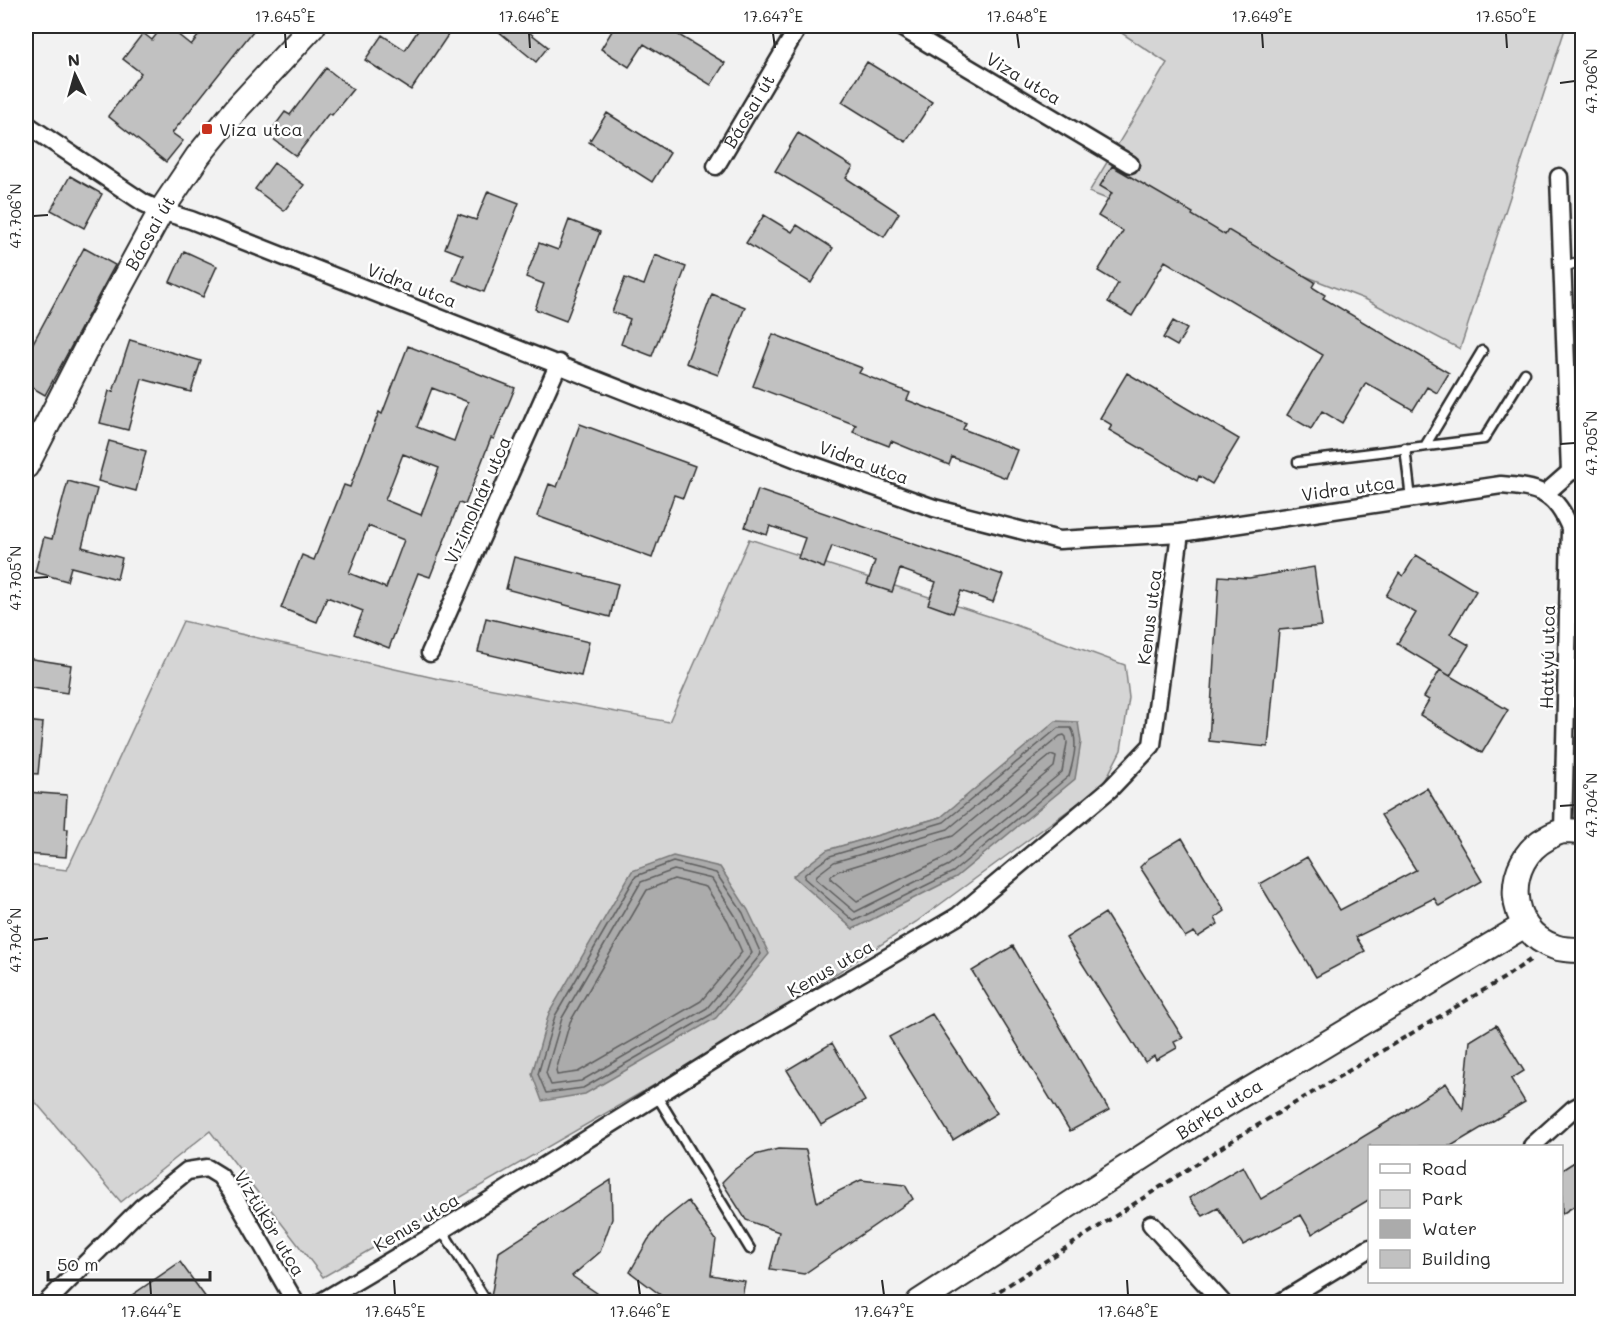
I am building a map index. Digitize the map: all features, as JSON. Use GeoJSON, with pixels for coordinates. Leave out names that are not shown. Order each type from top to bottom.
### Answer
{"type":"FeatureCollection","features":[{"type":"Feature","properties":{"kind":"street","name":"Bácsai út"},"geometry":{"type":"LineString","coordinates":[[26,466],[161,211],[198,156],[238,106],[313,26]]}},
{"type":"Feature","properties":{"kind":"street","name":"Bácsai út"},"geometry":{"type":"LineString","coordinates":[[716,166],[799,26]]}},
{"type":"Feature","properties":{"kind":"street","name":"Viza utca"},"geometry":{"type":"LineString","coordinates":[[899,26],[1130,164]]}},
{"type":"Feature","properties":{"kind":"street","name":"Vidra utca"},"geometry":{"type":"LineString","coordinates":[[26,124],[144,203],[161,211],[190,220],[559,363],[807,463],[934,508],[1059,540],[1180,533],[1501,485],[1529,488],[1545,494]]}},
{"type":"Feature","properties":{"kind":"street"},"geometry":{"type":"LineString","coordinates":[[1545,494],[1576,471],[1562,268],[1559,177]]}},
{"type":"Feature","properties":{"kind":"street","name":"Vizimolnár utca"},"geometry":{"type":"LineString","coordinates":[[430,653],[559,363]]}},
{"type":"Feature","properties":{"kind":"street","name":"Hattyú utca"},"geometry":{"type":"LineString","coordinates":[[1545,494],[1563,510],[1570,528],[1573,832]]}},
{"type":"Feature","properties":{"kind":"street","name":"Kenus utca"},"geometry":{"type":"LineString","coordinates":[[321,1302],[442,1230],[731,1048],[958,916],[1110,789],[1152,745],[1180,533]]}},
{"type":"Feature","properties":{"kind":"street"},"geometry":{"type":"LineString","coordinates":[[1573,832],[1537,843],[1525,856],[1517,873],[1514,891],[1517,909],[1525,925],[1539,939],[1555,947],[1582,951],[1582,963]]}},
{"type":"Feature","properties":{"kind":"street","name":"Bárka utca"},"geometry":{"type":"LineString","coordinates":[[919,1302],[1209,1114],[1525,925]]}},
{"type":"Feature","properties":{"kind":"street"},"geometry":{"type":"LineString","coordinates":[[1534,1145],[1572,1109],[1582,1104]]}},
{"type":"Feature","properties":{"kind":"street","name":"Víztükör utca"},"geometry":{"type":"LineString","coordinates":[[48,1302],[151,1200],[187,1171],[207,1168],[220,1176],[233,1194],[295,1302]]}},
{"type":"Feature","properties":{"kind":"street"},"geometry":{"type":"LineString","coordinates":[[1151,1224],[1222,1302]]}},
{"type":"Feature","properties":{"kind":"street"},"geometry":{"type":"LineString","coordinates":[[1281,1302],[1368,1249]]}},
{"type":"Feature","properties":{"kind":"lane"},"geometry":{"type":"LineString","coordinates":[[1562,268],[1582,261]]}},
{"type":"Feature","properties":{"kind":"lane"},"geometry":{"type":"LineString","coordinates":[[1425,446],[1482,351]]}},
{"type":"Feature","properties":{"kind":"lane"},"geometry":{"type":"LineString","coordinates":[[1298,462],[1484,439],[1525,373]]}},
{"type":"Feature","properties":{"kind":"lane"},"geometry":{"type":"LineString","coordinates":[[1405,448],[1411,499]]}},
{"type":"Feature","properties":{"kind":"lane"},"geometry":{"type":"LineString","coordinates":[[657,1096],[750,1249]]}},
{"type":"Feature","properties":{"kind":"lane"},"geometry":{"type":"LineString","coordinates":[[442,1230],[487,1302]]}},
{"type":"Feature","properties":{"kind":"path"},"geometry":{"type":"LineString","coordinates":[[982,1302],[1233,1140],[1504,978],[1534,957]]}},
{"type":"Feature","properties":{"kind":"green space"},"geometry":{"type":"Polygon","coordinates":[[[1111,26],[1566,26],[1460,349],[1367,300],[1089,192],[1167,63],[1111,26]]]}},
{"type":"Feature","properties":{"kind":"green space"},"geometry":{"type":"Polygon","coordinates":[[[749,539],[1010,623],[1125,665],[1129,698],[1121,750],[1103,785],[916,922],[746,1032],[323,1277],[210,1131],[121,1202],[26,1091],[26,865],[67,870],[183,621],[439,679],[669,722],[749,539]],[[941,817],[828,850],[793,876],[941,817]]]}},
{"type":"Feature","properties":{"kind":"water"},"geometry":{"type":"Polygon","coordinates":[[[1056,721],[1078,722],[1081,742],[1075,779],[956,877],[853,929],[793,876],[827,850],[941,817],[1056,721]]]}},
{"type":"Feature","properties":{"kind":"water"},"geometry":{"type":"Polygon","coordinates":[[[673,856],[720,867],[748,910],[769,954],[716,1018],[585,1094],[542,1101],[532,1074],[549,1013],[632,871],[673,856]]]}},
{"type":"Feature","properties":{"kind":"building"},"geometry":{"type":"Polygon","coordinates":[[[163,26],[167,26],[191,45],[206,26],[257,26],[172,133],[183,141],[166,162],[108,116],[141,73],[123,59],[143,33],[152,40],[163,26]]]}},
{"type":"Feature","properties":{"kind":"building"},"geometry":{"type":"Polygon","coordinates":[[[421,26],[454,26],[411,90],[365,60],[382,35],[405,50],[421,26]]]}},
{"type":"Feature","properties":{"kind":"building"},"geometry":{"type":"Polygon","coordinates":[[[492,26],[521,26],[548,47],[536,62],[492,26]]]}},
{"type":"Feature","properties":{"kind":"building"},"geometry":{"type":"Polygon","coordinates":[[[615,26],[664,26],[725,63],[711,85],[644,44],[629,67],[601,49],[615,26]]]}},
{"type":"Feature","properties":{"kind":"building"},"geometry":{"type":"Polygon","coordinates":[[[867,62],[932,102],[906,142],[842,102],[867,62]]]}},
{"type":"Feature","properties":{"kind":"building"},"geometry":{"type":"Polygon","coordinates":[[[326,68],[353,89],[332,115],[329,113],[296,156],[268,135],[285,112],[290,115],[326,68]]]}},
{"type":"Feature","properties":{"kind":"building"},"geometry":{"type":"Polygon","coordinates":[[[607,113],[670,153],[652,182],[589,142],[607,113]]]}},
{"type":"Feature","properties":{"kind":"building"},"geometry":{"type":"Polygon","coordinates":[[[798,133],[853,167],[846,178],[899,213],[884,237],[775,171],[798,133]]]}},
{"type":"Feature","properties":{"kind":"building"},"geometry":{"type":"Polygon","coordinates":[[[274,163],[304,185],[284,211],[255,189],[274,163]]]}},
{"type":"Feature","properties":{"kind":"building"},"geometry":{"type":"Polygon","coordinates":[[[1112,166],[1193,213],[1192,215],[1225,235],[1228,230],[1315,282],[1312,287],[1325,295],[1323,298],[1449,373],[1437,393],[1427,387],[1413,410],[1366,383],[1342,423],[1322,411],[1311,429],[1287,415],[1323,355],[1165,261],[1132,316],[1108,302],[1118,283],[1098,271],[1123,231],[1098,216],[1112,193],[1100,186],[1112,166]]]}},
{"type":"Feature","properties":{"kind":"building"},"geometry":{"type":"Polygon","coordinates":[[[70,176],[102,194],[84,228],[51,210],[70,176]]]}},
{"type":"Feature","properties":{"kind":"building"},"geometry":{"type":"Polygon","coordinates":[[[488,191],[519,203],[484,292],[453,280],[463,255],[445,248],[458,214],[476,220],[488,191]]]}},
{"type":"Feature","properties":{"kind":"building"},"geometry":{"type":"Polygon","coordinates":[[[764,215],[792,232],[797,225],[833,248],[811,283],[746,243],[764,215]]]}},
{"type":"Feature","properties":{"kind":"building"},"geometry":{"type":"Polygon","coordinates":[[[569,220],[600,232],[566,321],[535,309],[544,284],[526,277],[539,243],[558,250],[569,220]]]}},
{"type":"Feature","properties":{"kind":"building"},"geometry":{"type":"Polygon","coordinates":[[[84,248],[115,265],[45,395],[26,384],[26,356],[84,248]]]}},
{"type":"Feature","properties":{"kind":"building"},"geometry":{"type":"Polygon","coordinates":[[[184,251],[217,266],[203,297],[170,282],[184,251]]]}},
{"type":"Feature","properties":{"kind":"building"},"geometry":{"type":"Polygon","coordinates":[[[655,255],[686,267],[652,356],[621,344],[630,319],[612,312],[625,278],[644,285],[655,255]]]}},
{"type":"Feature","properties":{"kind":"building"},"geometry":{"type":"Polygon","coordinates":[[[712,294],[745,307],[718,375],[686,363],[712,294]]]}},
{"type":"Feature","properties":{"kind":"building"},"geometry":{"type":"Polygon","coordinates":[[[1173,321],[1187,329],[1177,346],[1163,338],[1173,321]]]}},
{"type":"Feature","properties":{"kind":"building"},"geometry":{"type":"Polygon","coordinates":[[[773,334],[862,368],[859,373],[910,393],[907,400],[966,423],[963,429],[1017,450],[1006,478],[952,457],[949,465],[891,441],[889,446],[853,432],[856,425],[753,386],[773,334]]]}},
{"type":"Feature","properties":{"kind":"building"},"geometry":{"type":"Polygon","coordinates":[[[130,340],[201,361],[191,392],[142,379],[128,430],[100,423],[109,391],[113,392],[130,340]]]}},
{"type":"Feature","properties":{"kind":"building"},"geometry":{"type":"Polygon","coordinates":[[[408,346],[515,388],[494,439],[491,438],[465,505],[459,503],[430,577],[418,573],[389,648],[354,634],[363,611],[327,597],[317,622],[281,608],[302,555],[314,560],[344,485],[350,487],[379,412],[382,414],[408,346]],[[432,388],[417,427],[454,441],[468,402],[432,388]],[[403,454],[385,500],[421,515],[439,468],[403,454]],[[368,526],[349,573],[386,588],[404,540],[368,526]]]}},
{"type":"Feature","properties":{"kind":"building"},"geometry":{"type":"Polygon","coordinates":[[[1127,373],[1239,439],[1212,484],[1199,476],[1197,481],[1109,430],[1112,425],[1100,418],[1127,373]]]}},
{"type":"Feature","properties":{"kind":"building"},"geometry":{"type":"Polygon","coordinates":[[[580,424],[695,466],[683,498],[674,495],[652,558],[537,516],[549,484],[557,487],[580,424]]]}},
{"type":"Feature","properties":{"kind":"building"},"geometry":{"type":"Polygon","coordinates":[[[109,441],[146,451],[136,491],[98,481],[109,441]]]}},
{"type":"Feature","properties":{"kind":"building"},"geometry":{"type":"Polygon","coordinates":[[[68,481],[97,489],[82,547],[122,558],[117,579],[71,567],[67,581],[35,572],[44,537],[52,539],[68,481]]]}},
{"type":"Feature","properties":{"kind":"building"},"geometry":{"type":"Polygon","coordinates":[[[758,490],[1003,575],[993,602],[961,591],[953,613],[928,604],[936,582],[900,569],[892,592],[867,584],[875,561],[832,546],[824,568],[798,558],[805,538],[770,526],[767,535],[745,527],[758,490]]]}},
{"type":"Feature","properties":{"kind":"building"},"geometry":{"type":"Polygon","coordinates":[[[1416,555],[1476,591],[1450,634],[1469,645],[1450,676],[1397,644],[1416,613],[1386,596],[1399,573],[1403,576],[1416,555]]]}},
{"type":"Feature","properties":{"kind":"building"},"geometry":{"type":"Polygon","coordinates":[[[514,557],[618,584],[610,617],[506,589],[514,557]]]}},
{"type":"Feature","properties":{"kind":"building"},"geometry":{"type":"Polygon","coordinates":[[[1314,567],[1322,626],[1279,630],[1268,747],[1209,741],[1219,576],[1249,578],[1314,567]]]}},
{"type":"Feature","properties":{"kind":"building"},"geometry":{"type":"Polygon","coordinates":[[[486,618],[589,642],[581,676],[478,652],[486,618]]]}},
{"type":"Feature","properties":{"kind":"building"},"geometry":{"type":"Polygon","coordinates":[[[26,658],[71,665],[67,693],[26,687],[26,658]]]}},
{"type":"Feature","properties":{"kind":"building"},"geometry":{"type":"Polygon","coordinates":[[[1440,670],[1508,710],[1482,753],[1420,715],[1429,700],[1424,697],[1440,670]]]}},
{"type":"Feature","properties":{"kind":"building"},"geometry":{"type":"Polygon","coordinates":[[[26,721],[43,723],[38,774],[26,773],[26,721]]]}},
{"type":"Feature","properties":{"kind":"building"},"geometry":{"type":"Polygon","coordinates":[[[1427,788],[1482,881],[1439,906],[1434,898],[1356,937],[1365,951],[1316,977],[1260,884],[1307,857],[1340,910],[1416,870],[1381,815],[1427,788]]]}},
{"type":"Feature","properties":{"kind":"building"},"geometry":{"type":"Polygon","coordinates":[[[26,792],[67,795],[66,857],[26,854],[26,792]]]}},
{"type":"Feature","properties":{"kind":"building"},"geometry":{"type":"Polygon","coordinates":[[[1182,838],[1225,911],[1215,918],[1218,924],[1198,937],[1194,932],[1185,937],[1140,867],[1149,858],[1182,838]]]}},
{"type":"Feature","properties":{"kind":"building"},"geometry":{"type":"Polygon","coordinates":[[[1105,913],[1183,1038],[1174,1042],[1177,1048],[1156,1060],[1154,1056],[1145,1062],[1066,938],[1105,913]]]}},
{"type":"Feature","properties":{"kind":"building"},"geometry":{"type":"Polygon","coordinates":[[[1013,946],[1109,1110],[1070,1131],[972,971],[1013,946]]]}},
{"type":"Feature","properties":{"kind":"building"},"geometry":{"type":"Polygon","coordinates":[[[932,1014],[997,1113],[953,1140],[889,1037],[932,1014]]]}},
{"type":"Feature","properties":{"kind":"building"},"geometry":{"type":"Polygon","coordinates":[[[1496,1025],[1524,1071],[1511,1079],[1525,1102],[1453,1145],[1368,1145],[1368,1200],[1312,1234],[1301,1215],[1243,1245],[1218,1208],[1203,1216],[1189,1198],[1243,1166],[1261,1199],[1407,1110],[1446,1083],[1463,1110],[1470,1041],[1496,1025]]]}},
{"type":"Feature","properties":{"kind":"building"},"geometry":{"type":"Polygon","coordinates":[[[832,1043],[865,1101],[821,1125],[787,1070],[832,1043]]]}},
{"type":"Feature","properties":{"kind":"building"},"geometry":{"type":"Polygon","coordinates":[[[778,1149],[806,1150],[817,1202],[861,1180],[905,1185],[913,1199],[804,1274],[770,1269],[779,1232],[746,1220],[722,1182],[735,1169],[755,1155],[778,1149]]]}},
{"type":"Feature","properties":{"kind":"building"},"geometry":{"type":"Polygon","coordinates":[[[1582,1157],[1582,1201],[1563,1213],[1563,1169],[1582,1157]]]}},
{"type":"Feature","properties":{"kind":"building"},"geometry":{"type":"Polygon","coordinates":[[[611,1180],[612,1219],[600,1252],[572,1276],[610,1302],[493,1302],[491,1297],[499,1252],[611,1180]]]}},
{"type":"Feature","properties":{"kind":"building"},"geometry":{"type":"Polygon","coordinates":[[[688,1201],[716,1240],[711,1275],[745,1281],[741,1302],[670,1302],[630,1272],[648,1240],[664,1220],[688,1201]]]}},
{"type":"Feature","properties":{"kind":"building"},"geometry":{"type":"Polygon","coordinates":[[[180,1262],[209,1302],[122,1302],[180,1262]]]}},
{"type":"Feature","properties":{"kind":"place","name":"Viza utca"},"geometry":{"type":"Point","coordinates":[207,129]}}]}
